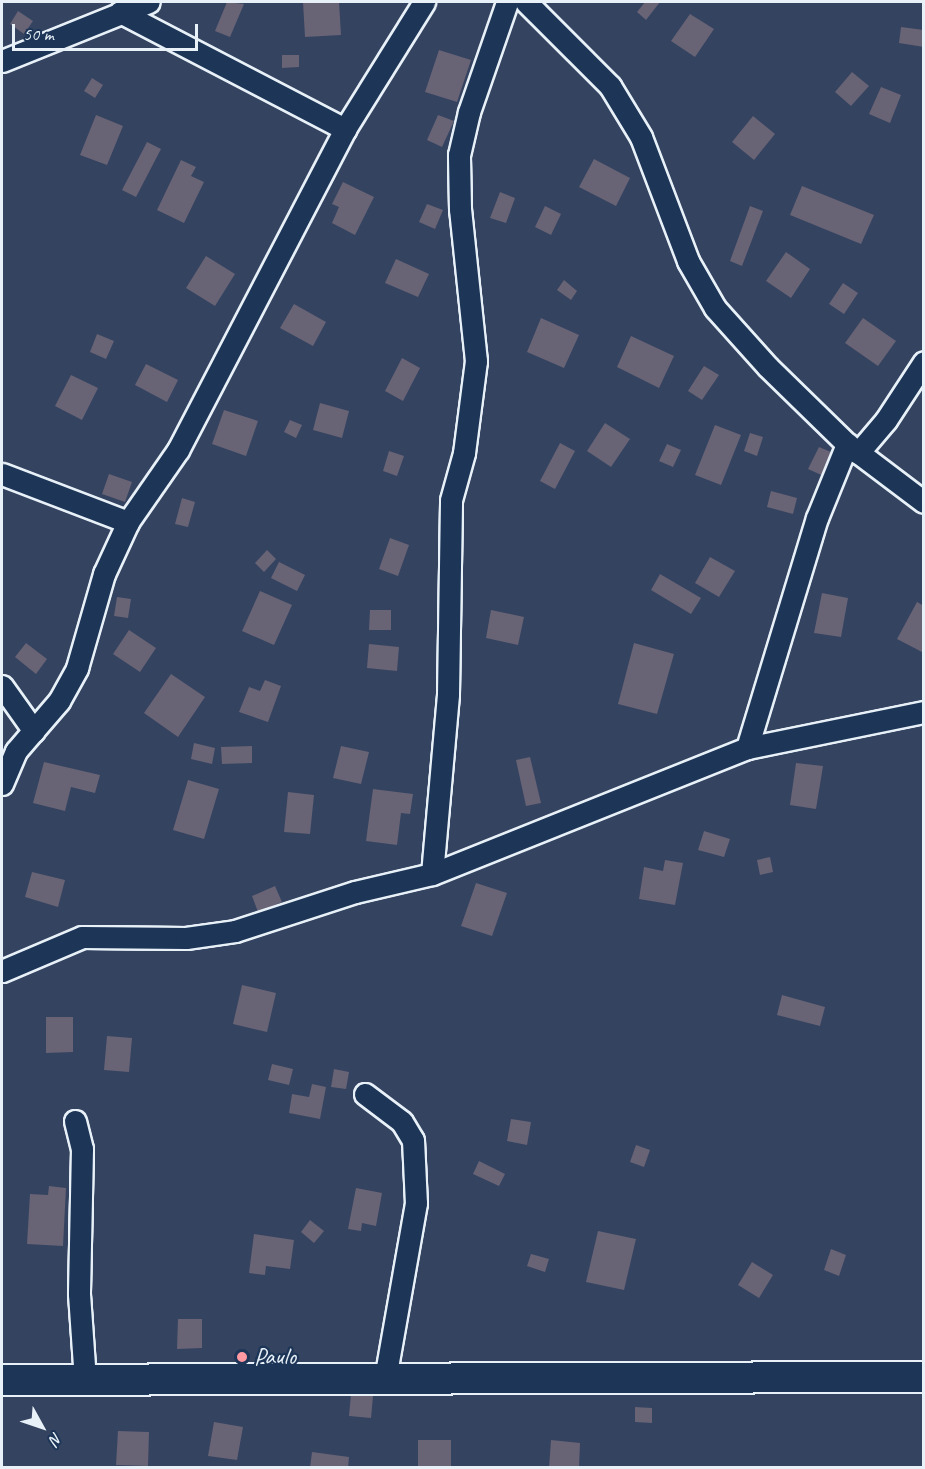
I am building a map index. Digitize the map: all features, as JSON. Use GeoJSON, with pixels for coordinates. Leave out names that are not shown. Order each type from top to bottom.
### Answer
{"type":"FeatureCollection","features":[{"type":"Feature","properties":{"kind":"street"},"geometry":{"type":"LineString","coordinates":[[2,62],[149,2]]}},
{"type":"Feature","properties":{"kind":"street"},"geometry":{"type":"LineString","coordinates":[[2,784],[16,751],[58,701],[77,668],[104,574],[128,522],[178,450],[345,129],[424,2]]}},
{"type":"Feature","properties":{"kind":"street"},"geometry":{"type":"LineString","coordinates":[[432,874],[448,694],[451,500],[464,453],[476,361],[460,209],[459,155],[469,112],[507,2]]}},
{"type":"Feature","properties":{"kind":"street"},"geometry":{"type":"LineString","coordinates":[[526,2],[610,86],[641,137],[688,261],[714,308],[768,368],[852,448],[924,502]]}},
{"type":"Feature","properties":{"kind":"street"},"geometry":{"type":"LineString","coordinates":[[120,12],[345,129]]}},
{"type":"Feature","properties":{"kind":"street"},"geometry":{"type":"LineString","coordinates":[[747,748],[817,518],[852,448],[886,420],[924,362]]}},
{"type":"Feature","properties":{"kind":"street"},"geometry":{"type":"LineString","coordinates":[[2,474],[128,522]]}},
{"type":"Feature","properties":{"kind":"street"},"geometry":{"type":"LineString","coordinates":[[2,686],[34,731]]}},
{"type":"Feature","properties":{"kind":"street"},"geometry":{"type":"LineString","coordinates":[[2,971],[82,937],[186,938],[235,931],[354,892],[432,874],[747,748],[924,712]]}},
{"type":"Feature","properties":{"kind":"street"},"geometry":{"type":"LineString","coordinates":[[365,1094],[402,1122],[413,1140],[416,1203],[385,1378]]}},
{"type":"Feature","properties":{"kind":"street"},"geometry":{"type":"LineString","coordinates":[[75,1121],[82,1149],[78,1294],[85,1379]]}},
{"type":"Feature","properties":{"kind":"street"},"geometry":{"type":"LineString","coordinates":[[2,1380],[924,1377]]}},
{"type":"Feature","properties":{"kind":"building"},"geometry":{"type":"Polygon","coordinates":[[[227,2],[244,4],[230,37],[215,31],[227,2]]]}},
{"type":"Feature","properties":{"kind":"building"},"geometry":{"type":"Polygon","coordinates":[[[303,2],[339,2],[341,35],[305,37],[303,2]]]}},
{"type":"Feature","properties":{"kind":"building"},"geometry":{"type":"Polygon","coordinates":[[[645,2],[660,2],[646,20],[637,12],[645,2]]]}},
{"type":"Feature","properties":{"kind":"building"},"geometry":{"type":"Polygon","coordinates":[[[18,11],[33,21],[24,34],[10,24],[18,11]]]}},
{"type":"Feature","properties":{"kind":"building"},"geometry":{"type":"Polygon","coordinates":[[[690,14],[714,29],[695,57],[671,41],[690,14]]]}},
{"type":"Feature","properties":{"kind":"building"},"geometry":{"type":"Polygon","coordinates":[[[901,27],[924,30],[924,47],[899,43],[901,27]]]}},
{"type":"Feature","properties":{"kind":"building"},"geometry":{"type":"Polygon","coordinates":[[[439,50],[471,60],[457,102],[425,92],[439,50]]]}},
{"type":"Feature","properties":{"kind":"building"},"geometry":{"type":"Polygon","coordinates":[[[282,55],[299,55],[299,67],[282,68],[282,55]]]}},
{"type":"Feature","properties":{"kind":"building"},"geometry":{"type":"Polygon","coordinates":[[[852,72],[869,86],[851,106],[835,92],[852,72]]]}},
{"type":"Feature","properties":{"kind":"building"},"geometry":{"type":"Polygon","coordinates":[[[92,78],[103,85],[95,98],[84,91],[92,78]]]}},
{"type":"Feature","properties":{"kind":"building"},"geometry":{"type":"Polygon","coordinates":[[[881,87],[901,95],[890,123],[869,114],[881,87]]]}},
{"type":"Feature","properties":{"kind":"building"},"geometry":{"type":"Polygon","coordinates":[[[96,115],[123,126],[107,165],[80,155],[96,115]]]}},
{"type":"Feature","properties":{"kind":"building"},"geometry":{"type":"Polygon","coordinates":[[[438,115],[454,121],[442,147],[427,140],[438,115]]]}},
{"type":"Feature","properties":{"kind":"building"},"geometry":{"type":"Polygon","coordinates":[[[753,116],[775,134],[754,160],[732,142],[753,116]]]}},
{"type":"Feature","properties":{"kind":"building"},"geometry":{"type":"Polygon","coordinates":[[[147,142],[161,149],[136,197],[122,190],[147,142]]]}},
{"type":"Feature","properties":{"kind":"building"},"geometry":{"type":"Polygon","coordinates":[[[594,159],[630,178],[616,206],[579,187],[594,159]]]}},
{"type":"Feature","properties":{"kind":"building"},"geometry":{"type":"Polygon","coordinates":[[[181,160],[196,167],[191,176],[204,182],[184,223],[157,210],[181,160]]]}},
{"type":"Feature","properties":{"kind":"building"},"geometry":{"type":"Polygon","coordinates":[[[343,182],[374,197],[355,235],[332,223],[339,207],[332,204],[343,182]]]}},
{"type":"Feature","properties":{"kind":"building"},"geometry":{"type":"Polygon","coordinates":[[[802,186],[874,215],[861,244],[790,215],[802,186]]]}},
{"type":"Feature","properties":{"kind":"building"},"geometry":{"type":"Polygon","coordinates":[[[500,192],[515,198],[506,223],[490,218],[500,192]]]}},
{"type":"Feature","properties":{"kind":"building"},"geometry":{"type":"Polygon","coordinates":[[[427,204],[443,210],[435,229],[419,222],[427,204]]]}},
{"type":"Feature","properties":{"kind":"building"},"geometry":{"type":"Polygon","coordinates":[[[545,206],[561,214],[551,235],[535,227],[545,206]]]}},
{"type":"Feature","properties":{"kind":"building"},"geometry":{"type":"Polygon","coordinates":[[[750,206],[763,211],[742,266],[730,261],[750,206]]]}},
{"type":"Feature","properties":{"kind":"building"},"geometry":{"type":"Polygon","coordinates":[[[786,252],[810,269],[791,298],[766,281],[786,252]]]}},
{"type":"Feature","properties":{"kind":"building"},"geometry":{"type":"Polygon","coordinates":[[[206,256],[235,274],[215,306],[186,288],[206,256]]]}},
{"type":"Feature","properties":{"kind":"building"},"geometry":{"type":"Polygon","coordinates":[[[396,259],[429,274],[418,297],[385,283],[396,259]]]}},
{"type":"Feature","properties":{"kind":"building"},"geometry":{"type":"Polygon","coordinates":[[[564,280],[577,291],[571,300],[557,290],[564,280]]]}},
{"type":"Feature","properties":{"kind":"building"},"geometry":{"type":"Polygon","coordinates":[[[843,283],[858,293],[844,314],[829,304],[843,283]]]}},
{"type":"Feature","properties":{"kind":"building"},"geometry":{"type":"Polygon","coordinates":[[[294,304],[326,322],[313,346],[280,328],[294,304]]]}},
{"type":"Feature","properties":{"kind":"building"},"geometry":{"type":"Polygon","coordinates":[[[541,318],[579,335],[564,368],[527,352],[541,318]]]}},
{"type":"Feature","properties":{"kind":"building"},"geometry":{"type":"Polygon","coordinates":[[[863,318],[896,341],[878,366],[845,343],[863,318]]]}},
{"type":"Feature","properties":{"kind":"building"},"geometry":{"type":"Polygon","coordinates":[[[97,334],[114,341],[106,359],[90,352],[97,334]]]}},
{"type":"Feature","properties":{"kind":"building"},"geometry":{"type":"Polygon","coordinates":[[[631,336],[674,356],[659,388],[617,367],[631,336]]]}},
{"type":"Feature","properties":{"kind":"building"},"geometry":{"type":"Polygon","coordinates":[[[402,358],[420,368],[403,401],[385,391],[402,358]]]}},
{"type":"Feature","properties":{"kind":"building"},"geometry":{"type":"Polygon","coordinates":[[[146,364],[178,380],[167,402],[135,385],[146,364]]]}},
{"type":"Feature","properties":{"kind":"building"},"geometry":{"type":"Polygon","coordinates":[[[704,366],[719,375],[702,400],[688,391],[704,366]]]}},
{"type":"Feature","properties":{"kind":"building"},"geometry":{"type":"Polygon","coordinates":[[[71,375],[98,388],[82,420],[55,406],[71,375]]]}},
{"type":"Feature","properties":{"kind":"building"},"geometry":{"type":"Polygon","coordinates":[[[320,403],[349,411],[342,438],[313,430],[320,403]]]}},
{"type":"Feature","properties":{"kind":"building"},"geometry":{"type":"Polygon","coordinates":[[[224,410],[258,421],[246,456],[212,444],[224,410]]]}},
{"type":"Feature","properties":{"kind":"building"},"geometry":{"type":"Polygon","coordinates":[[[290,420],[302,425],[296,438],[284,432],[290,420]]]}},
{"type":"Feature","properties":{"kind":"building"},"geometry":{"type":"Polygon","coordinates":[[[605,423],[630,439],[611,467],[587,451],[605,423]]]}},
{"type":"Feature","properties":{"kind":"building"},"geometry":{"type":"Polygon","coordinates":[[[715,425],[741,435],[721,485],[695,475],[715,425]]]}},
{"type":"Feature","properties":{"kind":"building"},"geometry":{"type":"Polygon","coordinates":[[[750,433],[763,437],[757,456],[744,451],[750,433]]]}},
{"type":"Feature","properties":{"kind":"building"},"geometry":{"type":"Polygon","coordinates":[[[560,443],[575,451],[555,489],[540,481],[560,443]]]}},
{"type":"Feature","properties":{"kind":"building"},"geometry":{"type":"Polygon","coordinates":[[[667,444],[681,450],[673,467],[659,461],[667,444]]]}},
{"type":"Feature","properties":{"kind":"building"},"geometry":{"type":"Polygon","coordinates":[[[819,447],[838,455],[828,478],[808,469],[819,447]]]}},
{"type":"Feature","properties":{"kind":"building"},"geometry":{"type":"Polygon","coordinates":[[[389,451],[404,456],[397,476],[383,471],[389,451]]]}},
{"type":"Feature","properties":{"kind":"building"},"geometry":{"type":"Polygon","coordinates":[[[109,474],[132,482],[125,502],[102,494],[109,474]]]}},
{"type":"Feature","properties":{"kind":"building"},"geometry":{"type":"Polygon","coordinates":[[[771,491],[797,498],[793,514],[767,507],[771,491]]]}},
{"type":"Feature","properties":{"kind":"building"},"geometry":{"type":"Polygon","coordinates":[[[182,498],[195,502],[188,527],[175,524],[182,498]]]}},
{"type":"Feature","properties":{"kind":"building"},"geometry":{"type":"Polygon","coordinates":[[[390,538],[409,545],[398,576],[379,569],[390,538]]]}},
{"type":"Feature","properties":{"kind":"building"},"geometry":{"type":"Polygon","coordinates":[[[267,550],[276,559],[264,572],[255,563],[267,550]]]}},
{"type":"Feature","properties":{"kind":"building"},"geometry":{"type":"Polygon","coordinates":[[[710,557],[735,571],[719,597],[695,583],[710,557]]]}},
{"type":"Feature","properties":{"kind":"building"},"geometry":{"type":"Polygon","coordinates":[[[279,562],[305,575],[297,591],[271,578],[279,562]]]}},
{"type":"Feature","properties":{"kind":"building"},"geometry":{"type":"Polygon","coordinates":[[[660,574],[701,598],[691,614],[651,590],[660,574]]]}},
{"type":"Feature","properties":{"kind":"building"},"geometry":{"type":"Polygon","coordinates":[[[260,591],[292,605],[274,645],[242,631],[260,591]]]}},
{"type":"Feature","properties":{"kind":"building"},"geometry":{"type":"Polygon","coordinates":[[[822,593],[848,598],[841,637],[814,633],[822,593]]]}},
{"type":"Feature","properties":{"kind":"building"},"geometry":{"type":"Polygon","coordinates":[[[117,597],[131,599],[128,618],[114,616],[117,597]]]}},
{"type":"Feature","properties":{"kind":"building"},"geometry":{"type":"Polygon","coordinates":[[[917,602],[924,606],[922,652],[897,639],[917,602]]]}},
{"type":"Feature","properties":{"kind":"building"},"geometry":{"type":"Polygon","coordinates":[[[370,610],[391,610],[391,630],[369,630],[370,610]]]}},
{"type":"Feature","properties":{"kind":"building"},"geometry":{"type":"Polygon","coordinates":[[[491,610],[524,617],[518,645],[486,638],[491,610]]]}},
{"type":"Feature","properties":{"kind":"building"},"geometry":{"type":"Polygon","coordinates":[[[129,630],[156,648],[140,672],[113,654],[129,630]]]}},
{"type":"Feature","properties":{"kind":"building"},"geometry":{"type":"Polygon","coordinates":[[[26,643],[47,659],[36,674],[15,657],[26,643]]]}},
{"type":"Feature","properties":{"kind":"building"},"geometry":{"type":"Polygon","coordinates":[[[634,643],[674,654],[657,714],[618,704],[634,643]]]}},
{"type":"Feature","properties":{"kind":"building"},"geometry":{"type":"Polygon","coordinates":[[[369,644],[399,647],[397,671],[367,668],[369,644]]]}},
{"type":"Feature","properties":{"kind":"building"},"geometry":{"type":"Polygon","coordinates":[[[171,674],[205,697],[178,737],[144,713],[171,674]]]}},
{"type":"Feature","properties":{"kind":"building"},"geometry":{"type":"Polygon","coordinates":[[[265,680],[281,686],[268,722],[239,712],[249,687],[260,691],[265,680]]]}},
{"type":"Feature","properties":{"kind":"building"},"geometry":{"type":"Polygon","coordinates":[[[194,743],[215,748],[212,764],[191,759],[194,743]]]}},
{"type":"Feature","properties":{"kind":"building"},"geometry":{"type":"Polygon","coordinates":[[[252,746],[252,763],[222,764],[221,747],[252,746]]]}},
{"type":"Feature","properties":{"kind":"building"},"geometry":{"type":"Polygon","coordinates":[[[341,746],[369,752],[361,784],[333,778],[341,746]]]}},
{"type":"Feature","properties":{"kind":"building"},"geometry":{"type":"Polygon","coordinates":[[[530,757],[541,803],[526,806],[516,760],[530,757]]]}},
{"type":"Feature","properties":{"kind":"building"},"geometry":{"type":"Polygon","coordinates":[[[44,762],[100,775],[95,793],[71,787],[65,811],[33,803],[44,762]]]}},
{"type":"Feature","properties":{"kind":"building"},"geometry":{"type":"Polygon","coordinates":[[[796,763],[823,766],[816,809],[790,805],[796,763]]]}},
{"type":"Feature","properties":{"kind":"building"},"geometry":{"type":"Polygon","coordinates":[[[188,780],[219,789],[204,839],[173,830],[188,780]]]}},
{"type":"Feature","properties":{"kind":"building"},"geometry":{"type":"Polygon","coordinates":[[[373,789],[413,794],[410,814],[401,813],[397,845],[366,841],[373,789]]]}},
{"type":"Feature","properties":{"kind":"building"},"geometry":{"type":"Polygon","coordinates":[[[288,792],[314,795],[310,834],[284,832],[288,792]]]}},
{"type":"Feature","properties":{"kind":"building"},"geometry":{"type":"Polygon","coordinates":[[[704,831],[730,839],[724,857],[698,850],[704,831]]]}},
{"type":"Feature","properties":{"kind":"building"},"geometry":{"type":"Polygon","coordinates":[[[770,857],[773,872],[760,875],[757,860],[770,857]]]}},
{"type":"Feature","properties":{"kind":"building"},"geometry":{"type":"Polygon","coordinates":[[[665,860],[683,863],[675,905],[639,899],[644,867],[663,871],[665,860]]]}},
{"type":"Feature","properties":{"kind":"building"},"geometry":{"type":"Polygon","coordinates":[[[32,872],[65,880],[58,907],[25,897],[32,872]]]}},
{"type":"Feature","properties":{"kind":"building"},"geometry":{"type":"Polygon","coordinates":[[[476,883],[507,893],[492,936],[461,926],[476,883]]]}},
{"type":"Feature","properties":{"kind":"building"},"geometry":{"type":"Polygon","coordinates":[[[275,886],[282,902],[258,912],[252,896],[275,886]]]}},
{"type":"Feature","properties":{"kind":"building"},"geometry":{"type":"Polygon","coordinates":[[[242,985],[276,993],[267,1032],[233,1024],[242,985]]]}},
{"type":"Feature","properties":{"kind":"building"},"geometry":{"type":"Polygon","coordinates":[[[782,995],[825,1007],[820,1026],[777,1015],[782,995]]]}},
{"type":"Feature","properties":{"kind":"building"},"geometry":{"type":"Polygon","coordinates":[[[46,1017],[73,1017],[73,1052],[46,1053],[46,1017]]]}},
{"type":"Feature","properties":{"kind":"building"},"geometry":{"type":"Polygon","coordinates":[[[107,1036],[132,1038],[129,1072],[104,1070],[107,1036]]]}},
{"type":"Feature","properties":{"kind":"building"},"geometry":{"type":"Polygon","coordinates":[[[272,1064],[293,1069],[289,1085],[268,1080],[272,1064]]]}},
{"type":"Feature","properties":{"kind":"building"},"geometry":{"type":"Polygon","coordinates":[[[334,1069],[349,1072],[346,1089],[331,1087],[334,1069]]]}},
{"type":"Feature","properties":{"kind":"building"},"geometry":{"type":"Polygon","coordinates":[[[312,1084],[326,1087],[320,1119],[289,1113],[292,1094],[309,1097],[312,1084]]]}},
{"type":"Feature","properties":{"kind":"building"},"geometry":{"type":"Polygon","coordinates":[[[511,1119],[531,1122],[527,1145],[507,1141],[511,1119]]]}},
{"type":"Feature","properties":{"kind":"building"},"geometry":{"type":"Polygon","coordinates":[[[636,1145],[650,1150],[644,1167],[630,1162],[636,1145]]]}},
{"type":"Feature","properties":{"kind":"building"},"geometry":{"type":"Polygon","coordinates":[[[479,1161],[505,1174],[499,1186],[473,1174],[479,1161]]]}},
{"type":"Feature","properties":{"kind":"building"},"geometry":{"type":"Polygon","coordinates":[[[49,1186],[66,1188],[63,1246],[27,1244],[30,1194],[48,1195],[49,1186]]]}},
{"type":"Feature","properties":{"kind":"building"},"geometry":{"type":"Polygon","coordinates":[[[356,1188],[382,1193],[376,1226],[362,1223],[361,1231],[348,1229],[356,1188]]]}},
{"type":"Feature","properties":{"kind":"building"},"geometry":{"type":"Polygon","coordinates":[[[310,1220],[324,1231],[314,1243],[301,1232],[310,1220]]]}},
{"type":"Feature","properties":{"kind":"building"},"geometry":{"type":"Polygon","coordinates":[[[598,1231],[636,1239],[624,1290],[586,1282],[598,1231]]]}},
{"type":"Feature","properties":{"kind":"building"},"geometry":{"type":"Polygon","coordinates":[[[254,1234],[294,1240],[290,1269],[266,1266],[265,1275],[249,1273],[254,1234]]]}},
{"type":"Feature","properties":{"kind":"building"},"geometry":{"type":"Polygon","coordinates":[[[831,1249],[846,1255],[839,1276],[824,1270],[831,1249]]]}},
{"type":"Feature","properties":{"kind":"building"},"geometry":{"type":"Polygon","coordinates":[[[531,1254],[549,1259],[545,1272],[527,1266],[531,1254]]]}},
{"type":"Feature","properties":{"kind":"building"},"geometry":{"type":"Polygon","coordinates":[[[752,1262],[773,1275],[759,1298],[738,1285],[752,1262]]]}},
{"type":"Feature","properties":{"kind":"building"},"geometry":{"type":"Polygon","coordinates":[[[178,1319],[202,1319],[202,1348],[177,1349],[178,1319]]]}},
{"type":"Feature","properties":{"kind":"building"},"geometry":{"type":"Polygon","coordinates":[[[351,1394],[373,1396],[371,1418],[349,1416],[351,1394]]]}},
{"type":"Feature","properties":{"kind":"building"},"geometry":{"type":"Polygon","coordinates":[[[635,1407],[652,1408],[652,1423],[635,1422],[635,1407]]]}},
{"type":"Feature","properties":{"kind":"building"},"geometry":{"type":"Polygon","coordinates":[[[214,1422],[243,1427],[237,1460],[208,1456],[214,1422]]]}},
{"type":"Feature","properties":{"kind":"building"},"geometry":{"type":"Polygon","coordinates":[[[118,1431],[149,1432],[148,1466],[116,1465],[118,1431]]]}},
{"type":"Feature","properties":{"kind":"building"},"geometry":{"type":"Polygon","coordinates":[[[418,1440],[451,1440],[451,1468],[418,1468],[418,1440]]]}},
{"type":"Feature","properties":{"kind":"building"},"geometry":{"type":"Polygon","coordinates":[[[551,1440],[580,1443],[579,1468],[549,1468],[551,1440]]]}},
{"type":"Feature","properties":{"kind":"building"},"geometry":{"type":"Polygon","coordinates":[[[312,1452],[349,1457],[348,1468],[310,1468],[312,1452]]]}},
{"type":"Feature","properties":{"kind":"place","name":"Paulo"},"geometry":{"type":"Point","coordinates":[242,1357]}}]}
